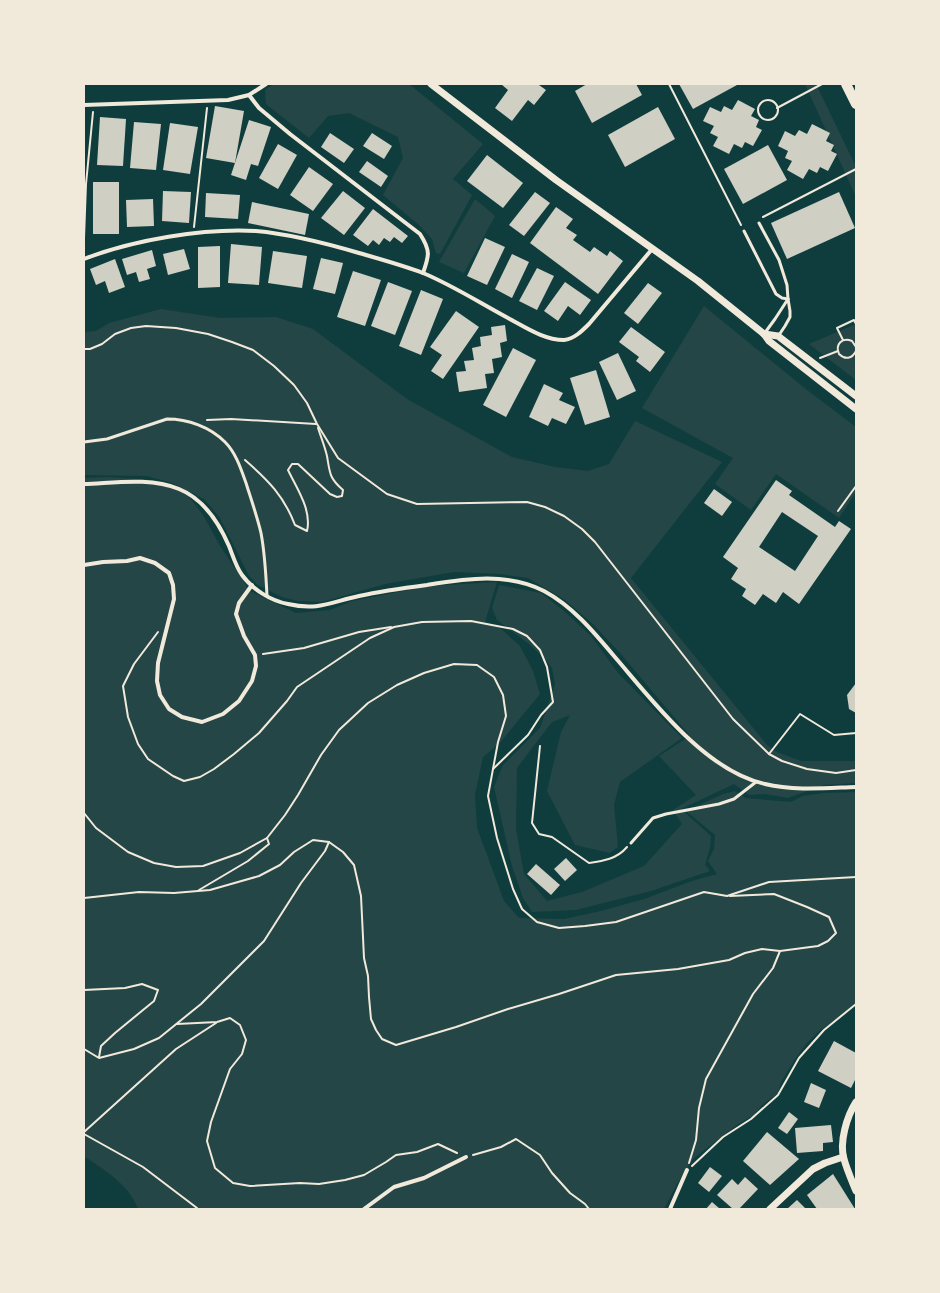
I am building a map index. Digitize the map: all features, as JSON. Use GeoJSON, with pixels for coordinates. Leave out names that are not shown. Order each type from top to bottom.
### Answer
{"type":"FeatureCollection","features":[{"type":"Feature","properties":{"kind":"highway"},"geometry":{"type":"LineString","coordinates":[[846,84],[856,104]]}},
{"type":"Feature","properties":{"kind":"street"},"geometry":{"type":"LineString","coordinates":[[84,105],[228,100],[249,95],[266,84]]}},
{"type":"Feature","properties":{"kind":"street"},"geometry":{"type":"LineString","coordinates":[[432,84],[556,180],[698,281],[764,334],[769,341],[856,409]]}},
{"type":"Feature","properties":{"kind":"street"},"geometry":{"type":"LineString","coordinates":[[249,95],[259,108],[290,134],[420,234],[426,243],[429,256],[423,273]]}},
{"type":"Feature","properties":{"kind":"street"},"geometry":{"type":"LineString","coordinates":[[84,259],[113,249],[194,234],[225,231],[257,231],[300,237],[385,260],[423,273],[528,329],[555,339],[566,340],[574,337],[589,324],[653,248]]}},
{"type":"Feature","properties":{"kind":"street"},"geometry":{"type":"LineString","coordinates":[[764,334],[778,336],[856,396]]}},
{"type":"Feature","properties":{"kind":"street"},"geometry":{"type":"LineString","coordinates":[[84,484],[146,482],[179,489],[192,496],[215,518],[242,576],[267,596],[286,604],[314,608],[382,590],[468,580],[498,579],[530,585],[542,590],[562,602],[577,615],[659,708],[697,747],[728,768],[756,782],[779,786],[809,789],[856,787]]}},
{"type":"Feature","properties":{"kind":"street"},"geometry":{"type":"LineString","coordinates":[[84,565],[103,562],[127,561],[140,558],[155,563],[168,573],[173,585],[174,599],[158,663],[157,681],[160,696],[169,709],[182,717],[202,722],[223,714],[239,701],[252,681],[256,666],[255,655],[244,636],[236,614],[239,603],[252,585]]}},
{"type":"Feature","properties":{"kind":"street"},"geometry":{"type":"LineString","coordinates":[[856,1102],[852,1108],[846,1126],[843,1158],[856,1192]]}},
{"type":"Feature","properties":{"kind":"street"},"geometry":{"type":"LineString","coordinates":[[364,1209],[394,1187],[424,1178],[466,1157]]}},
{"type":"Feature","properties":{"kind":"street"},"geometry":{"type":"LineString","coordinates":[[770,1209],[813,1169],[843,1158]]}},
{"type":"Feature","properties":{"kind":"street"},"geometry":{"type":"LineString","coordinates":[[670,1209],[687,1170]]}},
{"type":"Feature","properties":{"kind":"lane"},"geometry":{"type":"LineString","coordinates":[[759,221],[779,260],[787,286],[790,305],[790,317],[785,326],[778,336],[769,341]]}},
{"type":"Feature","properties":{"kind":"lane"},"geometry":{"type":"LineString","coordinates":[[744,231],[776,294],[788,299]]}},
{"type":"Feature","properties":{"kind":"lane"},"geometry":{"type":"LineString","coordinates":[[764,334],[788,299]]}},
{"type":"Feature","properties":{"kind":"lane"},"geometry":{"type":"LineString","coordinates":[[84,442],[107,439],[167,419],[177,419],[200,425],[216,434],[226,443],[240,467],[261,532],[266,568],[267,596]]}},
{"type":"Feature","properties":{"kind":"lane"},"geometry":{"type":"LineString","coordinates":[[631,843],[653,818],[666,814],[719,804],[734,799],[756,782]]}},
{"type":"Feature","properties":{"kind":"path"},"geometry":{"type":"LineString","coordinates":[[669,84],[744,231]]}},
{"type":"Feature","properties":{"kind":"path"},"geometry":{"type":"LineString","coordinates":[[777,108],[822,84]]}},
{"type":"Feature","properties":{"kind":"path"},"geometry":{"type":"LineString","coordinates":[[194,234],[208,101]]}},
{"type":"Feature","properties":{"kind":"path"},"geometry":{"type":"LineString","coordinates":[[764,101],[770,101],[776,105],[777,108],[776,115],[771,120],[764,120],[758,114],[758,107],[764,101]]}},
{"type":"Feature","properties":{"kind":"path"},"geometry":{"type":"LineString","coordinates":[[84,238],[86,184],[94,105]]}},
{"type":"Feature","properties":{"kind":"path"},"geometry":{"type":"LineString","coordinates":[[759,221],[856,169]]}},
{"type":"Feature","properties":{"kind":"path"},"geometry":{"type":"LineString","coordinates":[[843,340],[837,328],[854,320],[856,324]]}},
{"type":"Feature","properties":{"kind":"path"},"geometry":{"type":"LineString","coordinates":[[84,349],[90,349],[102,344],[115,334],[131,328],[146,326],[176,328],[208,334],[252,350],[274,366],[294,385],[307,403],[327,443],[338,458],[387,494],[417,504],[527,502],[545,507],[564,516],[582,529],[595,542],[733,719],[769,754],[782,761],[807,769],[836,773],[856,770]]}},
{"type":"Feature","properties":{"kind":"path"},"geometry":{"type":"LineString","coordinates":[[856,347],[855,342],[849,340],[843,340],[838,344],[839,354],[844,358],[850,358],[856,351]]}},
{"type":"Feature","properties":{"kind":"path"},"geometry":{"type":"LineString","coordinates":[[811,362],[838,351]]}},
{"type":"Feature","properties":{"kind":"path"},"geometry":{"type":"LineString","coordinates":[[189,422],[231,419],[317,424]]}},
{"type":"Feature","properties":{"kind":"path"},"geometry":{"type":"LineString","coordinates":[[232,452],[244,459],[266,478],[290,512],[295,525],[307,531],[309,523],[308,511],[288,470],[292,464],[298,464],[303,467],[309,475],[330,494],[337,497],[342,496],[343,490],[335,483],[329,474],[327,455],[317,424]]}},
{"type":"Feature","properties":{"kind":"path"},"geometry":{"type":"LineString","coordinates":[[838,511],[856,486]]}},
{"type":"Feature","properties":{"kind":"path"},"geometry":{"type":"LineString","coordinates":[[255,655],[304,648],[359,632],[422,622],[471,620],[513,629],[527,636],[540,650],[548,667],[553,702],[541,715],[528,735],[492,770]]}},
{"type":"Feature","properties":{"kind":"path"},"geometry":{"type":"LineString","coordinates":[[160,629],[134,664],[123,686],[128,717],[138,744],[148,759],[173,776],[184,781],[205,775],[234,754],[259,733],[297,687],[370,638],[394,627]]}},
{"type":"Feature","properties":{"kind":"path"},"geometry":{"type":"LineString","coordinates":[[84,813],[96,828],[128,852],[154,863],[176,867],[203,866],[240,854],[266,838],[286,816],[321,755],[339,730],[368,703],[397,684],[424,673],[454,664],[477,665],[494,677],[504,695],[506,716],[498,742],[488,796],[497,838],[513,889],[522,909],[537,922],[558,928],[616,922],[704,892],[727,896],[774,894],[829,917],[836,933],[828,941],[818,946],[780,951],[762,949],[745,953],[729,960],[678,969],[616,975],[396,1045],[382,1039],[376,1030],[372,1018],[368,997],[368,976],[364,958],[361,896],[354,865],[342,852],[329,842],[313,840],[294,852],[280,864],[259,876],[210,890],[174,893],[139,892],[84,898]]}},
{"type":"Feature","properties":{"kind":"path"},"geometry":{"type":"LineString","coordinates":[[769,754],[800,714],[834,735],[856,733]]}},
{"type":"Feature","properties":{"kind":"path"},"geometry":{"type":"LineString","coordinates":[[540,746],[532,823],[539,834],[552,837],[589,863],[606,861],[623,853],[631,843]]}},
{"type":"Feature","properties":{"kind":"path"},"geometry":{"type":"LineString","coordinates":[[198,891],[248,861],[269,844],[266,838]]}},
{"type":"Feature","properties":{"kind":"path"},"geometry":{"type":"LineString","coordinates":[[84,1049],[99,1058],[134,1049],[159,1038],[201,1004],[264,941],[301,883],[325,851],[329,842]]}},
{"type":"Feature","properties":{"kind":"path"},"geometry":{"type":"LineString","coordinates":[[727,896],[769,882],[856,877]]}},
{"type":"Feature","properties":{"kind":"path"},"geometry":{"type":"LineString","coordinates":[[687,1170],[696,1140],[699,1108],[706,1079],[753,994],[773,968],[780,951]]}},
{"type":"Feature","properties":{"kind":"path"},"geometry":{"type":"LineString","coordinates":[[84,990],[125,988],[142,984],[158,990],[154,1001],[101,1046],[99,1058]]}},
{"type":"Feature","properties":{"kind":"path"},"geometry":{"type":"LineString","coordinates":[[687,1170],[723,1137],[751,1119],[778,1095],[799,1058],[824,1030],[856,1004]]}},
{"type":"Feature","properties":{"kind":"path"},"geometry":{"type":"LineString","coordinates":[[177,1024],[216,1022],[230,1018],[240,1025],[246,1040],[242,1054],[230,1068],[211,1122],[207,1141],[215,1168],[233,1183],[250,1186],[300,1183],[319,1184],[345,1180],[364,1175],[396,1155],[417,1152],[438,1144],[466,1157],[501,1147],[516,1139],[540,1155],[552,1173],[570,1193],[585,1204],[589,1209]]}},
{"type":"Feature","properties":{"kind":"path"},"geometry":{"type":"LineString","coordinates":[[198,1208],[143,1167],[84,1133],[176,1049],[216,1022]]}},
{"type":"Feature","properties":{"kind":"shaded area"},"geometry":{"type":"Polygon","coordinates":[[[274,84],[409,84],[483,144],[453,179],[472,195],[440,254],[436,253],[432,239],[418,224],[383,195],[403,158],[398,137],[349,113],[328,116],[309,138],[266,104],[265,90],[274,84]]]}},
{"type":"Feature","properties":{"kind":"shaded area"},"geometry":{"type":"Polygon","coordinates":[[[805,84],[816,84],[856,167],[856,197],[805,84]]]}},
{"type":"Feature","properties":{"kind":"shaded area"},"geometry":{"type":"Polygon","coordinates":[[[475,199],[495,216],[464,273],[439,262],[475,199]]]}},
{"type":"Feature","properties":{"kind":"shaded area"},"geometry":{"type":"Polygon","coordinates":[[[704,306],[807,390],[856,427],[856,492],[839,518],[776,474],[751,510],[715,484],[733,458],[642,408],[704,306]]]}},
{"type":"Feature","properties":{"kind":"shaded area"},"geometry":{"type":"Polygon","coordinates":[[[161,309],[220,318],[276,317],[313,329],[407,399],[512,457],[555,467],[588,471],[609,464],[635,421],[722,462],[631,578],[767,745],[777,752],[801,761],[856,761],[856,783],[824,785],[788,798],[765,794],[749,795],[734,784],[681,809],[711,836],[710,848],[705,865],[710,871],[651,891],[576,910],[532,912],[523,898],[512,866],[494,787],[503,765],[540,728],[555,684],[552,668],[545,659],[529,644],[497,620],[492,608],[499,585],[541,593],[564,611],[591,636],[618,673],[682,738],[620,782],[614,805],[618,847],[610,853],[575,845],[547,791],[561,732],[570,715],[552,722],[517,768],[516,829],[524,874],[547,901],[582,892],[644,866],[682,824],[673,810],[696,795],[659,756],[690,736],[620,653],[593,624],[565,600],[528,578],[500,574],[454,572],[385,584],[322,602],[298,601],[282,597],[258,585],[249,576],[220,518],[204,499],[172,483],[147,476],[84,475],[84,332],[96,331],[109,323],[161,309]]]}},
{"type":"Feature","properties":{"kind":"shaded area"},"geometry":{"type":"Polygon","coordinates":[[[856,324],[856,380],[809,344],[856,324]]]}},
{"type":"Feature","properties":{"kind":"shaded area"},"geometry":{"type":"Polygon","coordinates":[[[109,477],[149,480],[183,489],[203,515],[220,546],[250,591],[296,613],[330,610],[352,601],[429,586],[497,582],[485,622],[500,628],[520,646],[533,671],[540,694],[499,744],[483,757],[475,795],[477,828],[504,901],[519,918],[564,919],[601,911],[644,899],[692,881],[717,874],[708,861],[714,849],[715,835],[686,811],[723,794],[735,791],[746,798],[791,802],[803,796],[823,793],[856,792],[856,1002],[839,1017],[819,1031],[806,1044],[781,1082],[778,1093],[762,1105],[754,1115],[738,1124],[693,1159],[677,1184],[664,1209],[138,1209],[134,1200],[123,1185],[84,1156],[84,478],[109,477]]]}},
{"type":"Feature","properties":{"kind":"building"},"geometry":{"type":"Polygon","coordinates":[[[501,84],[540,84],[539,85],[546,90],[534,105],[528,100],[512,121],[495,108],[508,90],[501,84]]]}},
{"type":"Feature","properties":{"kind":"building"},"geometry":{"type":"Polygon","coordinates":[[[587,84],[636,84],[642,95],[592,123],[575,91],[587,84]]]}},
{"type":"Feature","properties":{"kind":"building"},"geometry":{"type":"Polygon","coordinates":[[[679,84],[737,84],[737,85],[693,109],[679,84]]]}},
{"type":"Feature","properties":{"kind":"building"},"geometry":{"type":"Polygon","coordinates":[[[738,100],[755,109],[751,116],[759,120],[756,127],[762,130],[753,146],[745,142],[742,148],[734,144],[729,154],[713,146],[718,137],[710,133],[714,126],[703,121],[710,107],[721,112],[724,106],[732,110],[738,100]]]}},
{"type":"Feature","properties":{"kind":"building"},"geometry":{"type":"Polygon","coordinates":[[[215,106],[244,111],[235,163],[206,158],[215,106]]]}},
{"type":"Feature","properties":{"kind":"building"},"geometry":{"type":"Polygon","coordinates":[[[658,107],[675,139],[625,167],[608,135],[658,107]]]}},
{"type":"Feature","properties":{"kind":"building"},"geometry":{"type":"Polygon","coordinates":[[[100,117],[126,119],[123,166],[97,165],[100,117]]]}},
{"type":"Feature","properties":{"kind":"building"},"geometry":{"type":"Polygon","coordinates":[[[249,120],[271,127],[258,166],[251,164],[246,180],[231,175],[249,120]]]}},
{"type":"Feature","properties":{"kind":"building"},"geometry":{"type":"Polygon","coordinates":[[[134,122],[161,124],[156,170],[130,168],[134,122]]]}},
{"type":"Feature","properties":{"kind":"building"},"geometry":{"type":"Polygon","coordinates":[[[170,123],[198,127],[190,174],[163,170],[170,123]]]}},
{"type":"Feature","properties":{"kind":"building"},"geometry":{"type":"Polygon","coordinates":[[[812,124],[830,133],[826,141],[834,145],[831,151],[837,154],[828,171],[820,167],[817,173],[809,169],[803,179],[787,170],[792,161],[785,158],[788,151],[778,146],[785,131],[795,136],[799,130],[807,134],[812,124]]]}},
{"type":"Feature","properties":{"kind":"building"},"geometry":{"type":"Polygon","coordinates":[[[330,133],[354,149],[344,163],[321,147],[330,133]]]}},
{"type":"Feature","properties":{"kind":"building"},"geometry":{"type":"Polygon","coordinates":[[[372,133],[392,146],[384,159],[363,146],[372,133]]]}},
{"type":"Feature","properties":{"kind":"building"},"geometry":{"type":"Polygon","coordinates":[[[278,144],[297,155],[278,189],[259,178],[278,144]]]}},
{"type":"Feature","properties":{"kind":"building"},"geometry":{"type":"Polygon","coordinates":[[[768,145],[787,180],[743,204],[724,169],[768,145]]]}},
{"type":"Feature","properties":{"kind":"building"},"geometry":{"type":"Polygon","coordinates":[[[487,155],[523,183],[503,208],[467,181],[487,155]]]}},
{"type":"Feature","properties":{"kind":"building"},"geometry":{"type":"Polygon","coordinates":[[[367,161],[388,176],[381,187],[359,172],[367,161]]]}},
{"type":"Feature","properties":{"kind":"building"},"geometry":{"type":"Polygon","coordinates":[[[309,167],[333,184],[313,211],[290,195],[309,167]]]}},
{"type":"Feature","properties":{"kind":"building"},"geometry":{"type":"Polygon","coordinates":[[[93,182],[119,182],[119,234],[93,234],[93,182]]]}},
{"type":"Feature","properties":{"kind":"building"},"geometry":{"type":"Polygon","coordinates":[[[163,191],[191,192],[189,223],[162,221],[163,191]]]}},
{"type":"Feature","properties":{"kind":"building"},"geometry":{"type":"Polygon","coordinates":[[[343,191],[365,208],[344,235],[321,218],[343,191]]]}},
{"type":"Feature","properties":{"kind":"building"},"geometry":{"type":"Polygon","coordinates":[[[535,192],[550,203],[524,236],[509,225],[535,192]]]}},
{"type":"Feature","properties":{"kind":"building"},"geometry":{"type":"Polygon","coordinates":[[[839,192],[855,228],[787,259],[771,223],[839,192]]]}},
{"type":"Feature","properties":{"kind":"building"},"geometry":{"type":"Polygon","coordinates":[[[206,193],[240,195],[238,219],[205,217],[206,193]]]}},
{"type":"Feature","properties":{"kind":"building"},"geometry":{"type":"Polygon","coordinates":[[[153,199],[154,226],[127,227],[126,200],[153,199]]]}},
{"type":"Feature","properties":{"kind":"building"},"geometry":{"type":"Polygon","coordinates":[[[252,202],[309,214],[305,235],[248,223],[252,202]]]}},
{"type":"Feature","properties":{"kind":"building"},"geometry":{"type":"Polygon","coordinates":[[[556,207],[573,219],[566,228],[577,235],[573,240],[590,252],[594,247],[607,256],[610,251],[623,261],[598,294],[530,243],[556,207]]]}},
{"type":"Feature","properties":{"kind":"building"},"geometry":{"type":"Polygon","coordinates":[[[373,209],[408,236],[402,243],[394,237],[390,242],[384,238],[379,245],[373,240],[368,246],[353,235],[373,209]]]}},
{"type":"Feature","properties":{"kind":"building"},"geometry":{"type":"Polygon","coordinates":[[[485,238],[505,247],[487,285],[467,276],[485,238]]]}},
{"type":"Feature","properties":{"kind":"building"},"geometry":{"type":"Polygon","coordinates":[[[231,244],[262,247],[259,285],[228,283],[231,244]]]}},
{"type":"Feature","properties":{"kind":"building"},"geometry":{"type":"Polygon","coordinates":[[[220,246],[220,287],[198,288],[198,247],[220,246]]]}},
{"type":"Feature","properties":{"kind":"building"},"geometry":{"type":"Polygon","coordinates":[[[184,249],[190,269],[168,275],[163,254],[184,249]]]}},
{"type":"Feature","properties":{"kind":"building"},"geometry":{"type":"Polygon","coordinates":[[[152,250],[156,266],[147,269],[150,279],[139,282],[136,272],[127,275],[122,259],[152,250]]]}},
{"type":"Feature","properties":{"kind":"building"},"geometry":{"type":"Polygon","coordinates":[[[273,251],[307,256],[302,288],[268,283],[273,251]]]}},
{"type":"Feature","properties":{"kind":"building"},"geometry":{"type":"Polygon","coordinates":[[[512,254],[529,262],[512,298],[495,289],[512,254]]]}},
{"type":"Feature","properties":{"kind":"building"},"geometry":{"type":"Polygon","coordinates":[[[321,258],[343,263],[335,294],[313,289],[321,258]]]}},
{"type":"Feature","properties":{"kind":"building"},"geometry":{"type":"Polygon","coordinates":[[[115,259],[125,287],[109,293],[105,281],[96,285],[90,269],[115,259]]]}},
{"type":"Feature","properties":{"kind":"building"},"geometry":{"type":"Polygon","coordinates":[[[537,268],[554,276],[537,310],[519,301],[537,268]]]}},
{"type":"Feature","properties":{"kind":"building"},"geometry":{"type":"Polygon","coordinates":[[[353,271],[381,280],[365,326],[337,317],[353,271]]]}},
{"type":"Feature","properties":{"kind":"building"},"geometry":{"type":"Polygon","coordinates":[[[388,282],[412,291],[395,335],[371,326],[388,282]]]}},
{"type":"Feature","properties":{"kind":"building"},"geometry":{"type":"Polygon","coordinates":[[[565,282],[591,300],[580,315],[568,306],[558,321],[544,311],[565,282]]]}},
{"type":"Feature","properties":{"kind":"building"},"geometry":{"type":"Polygon","coordinates":[[[648,283],[662,293],[638,324],[624,313],[648,283]]]}},
{"type":"Feature","properties":{"kind":"building"},"geometry":{"type":"Polygon","coordinates":[[[421,290],[443,299],[421,355],[399,346],[421,290]]]}},
{"type":"Feature","properties":{"kind":"building"},"geometry":{"type":"Polygon","coordinates":[[[456,311],[479,327],[443,379],[431,371],[442,355],[430,347],[456,311]]]}},
{"type":"Feature","properties":{"kind":"building"},"geometry":{"type":"Polygon","coordinates":[[[505,325],[507,341],[500,343],[502,357],[492,359],[494,373],[485,374],[487,388],[459,392],[456,372],[466,371],[464,361],[474,360],[472,348],[481,346],[480,337],[492,335],[491,327],[505,325]]]}},
{"type":"Feature","properties":{"kind":"building"},"geometry":{"type":"Polygon","coordinates":[[[631,327],[665,352],[650,372],[636,361],[639,357],[619,342],[631,327]]]}},
{"type":"Feature","properties":{"kind":"building"},"geometry":{"type":"Polygon","coordinates":[[[513,348],[536,360],[506,417],[483,405],[513,348]]]}},
{"type":"Feature","properties":{"kind":"building"},"geometry":{"type":"Polygon","coordinates":[[[618,353],[636,391],[617,400],[599,362],[618,353]]]}},
{"type":"Feature","properties":{"kind":"building"},"geometry":{"type":"Polygon","coordinates":[[[596,370],[610,417],[585,425],[570,378],[596,370]]]}},
{"type":"Feature","properties":{"kind":"building"},"geometry":{"type":"Polygon","coordinates":[[[544,384],[563,393],[559,400],[575,407],[566,424],[552,418],[548,426],[529,417],[544,384]]]}},
{"type":"Feature","properties":{"kind":"building"},"geometry":{"type":"Polygon","coordinates":[[[776,480],[792,491],[789,495],[835,527],[839,521],[851,529],[799,604],[783,592],[776,603],[763,594],[755,605],[742,596],[746,589],[731,579],[738,568],[723,557],[776,480]],[[782,512],[759,547],[795,571],[818,536],[782,512]]]}},
{"type":"Feature","properties":{"kind":"building"},"geometry":{"type":"Polygon","coordinates":[[[714,489],[732,502],[722,516],[704,503],[714,489]]]}},
{"type":"Feature","properties":{"kind":"building"},"geometry":{"type":"Polygon","coordinates":[[[856,683],[856,713],[849,709],[847,695],[856,683]]]}},
{"type":"Feature","properties":{"kind":"building"},"geometry":{"type":"Polygon","coordinates":[[[566,858],[577,870],[565,881],[554,869],[566,858]]]}},
{"type":"Feature","properties":{"kind":"building"},"geometry":{"type":"Polygon","coordinates":[[[536,864],[560,885],[551,895],[527,874],[536,864]]]}},
{"type":"Feature","properties":{"kind":"building"},"geometry":{"type":"Polygon","coordinates":[[[834,1041],[856,1053],[856,1078],[851,1088],[818,1071],[834,1041]]]}},
{"type":"Feature","properties":{"kind":"building"},"geometry":{"type":"Polygon","coordinates":[[[811,1083],[826,1090],[819,1108],[804,1102],[811,1083]]]}},
{"type":"Feature","properties":{"kind":"building"},"geometry":{"type":"Polygon","coordinates":[[[789,1112],[798,1119],[787,1134],[778,1128],[789,1112]]]}},
{"type":"Feature","properties":{"kind":"building"},"geometry":{"type":"Polygon","coordinates":[[[831,1125],[833,1142],[823,1143],[823,1151],[797,1153],[795,1128],[831,1125]]]}},
{"type":"Feature","properties":{"kind":"building"},"geometry":{"type":"Polygon","coordinates":[[[767,1132],[799,1159],[770,1185],[743,1161],[767,1132]]]}},
{"type":"Feature","properties":{"kind":"building"},"geometry":{"type":"Polygon","coordinates":[[[710,1167],[722,1176],[709,1192],[698,1183],[710,1167]]]}},
{"type":"Feature","properties":{"kind":"building"},"geometry":{"type":"Polygon","coordinates":[[[833,1174],[855,1209],[817,1209],[807,1195],[833,1174]]]}},
{"type":"Feature","properties":{"kind":"building"},"geometry":{"type":"Polygon","coordinates":[[[745,1177],[758,1189],[739,1209],[733,1209],[717,1195],[732,1179],[738,1185],[745,1177]]]}},
{"type":"Feature","properties":{"kind":"building"},"geometry":{"type":"Polygon","coordinates":[[[797,1200],[806,1209],[787,1209],[797,1200]]]}},
{"type":"Feature","properties":{"kind":"building"},"geometry":{"type":"Polygon","coordinates":[[[712,1202],[720,1209],[706,1209],[712,1202]]]}}]}
